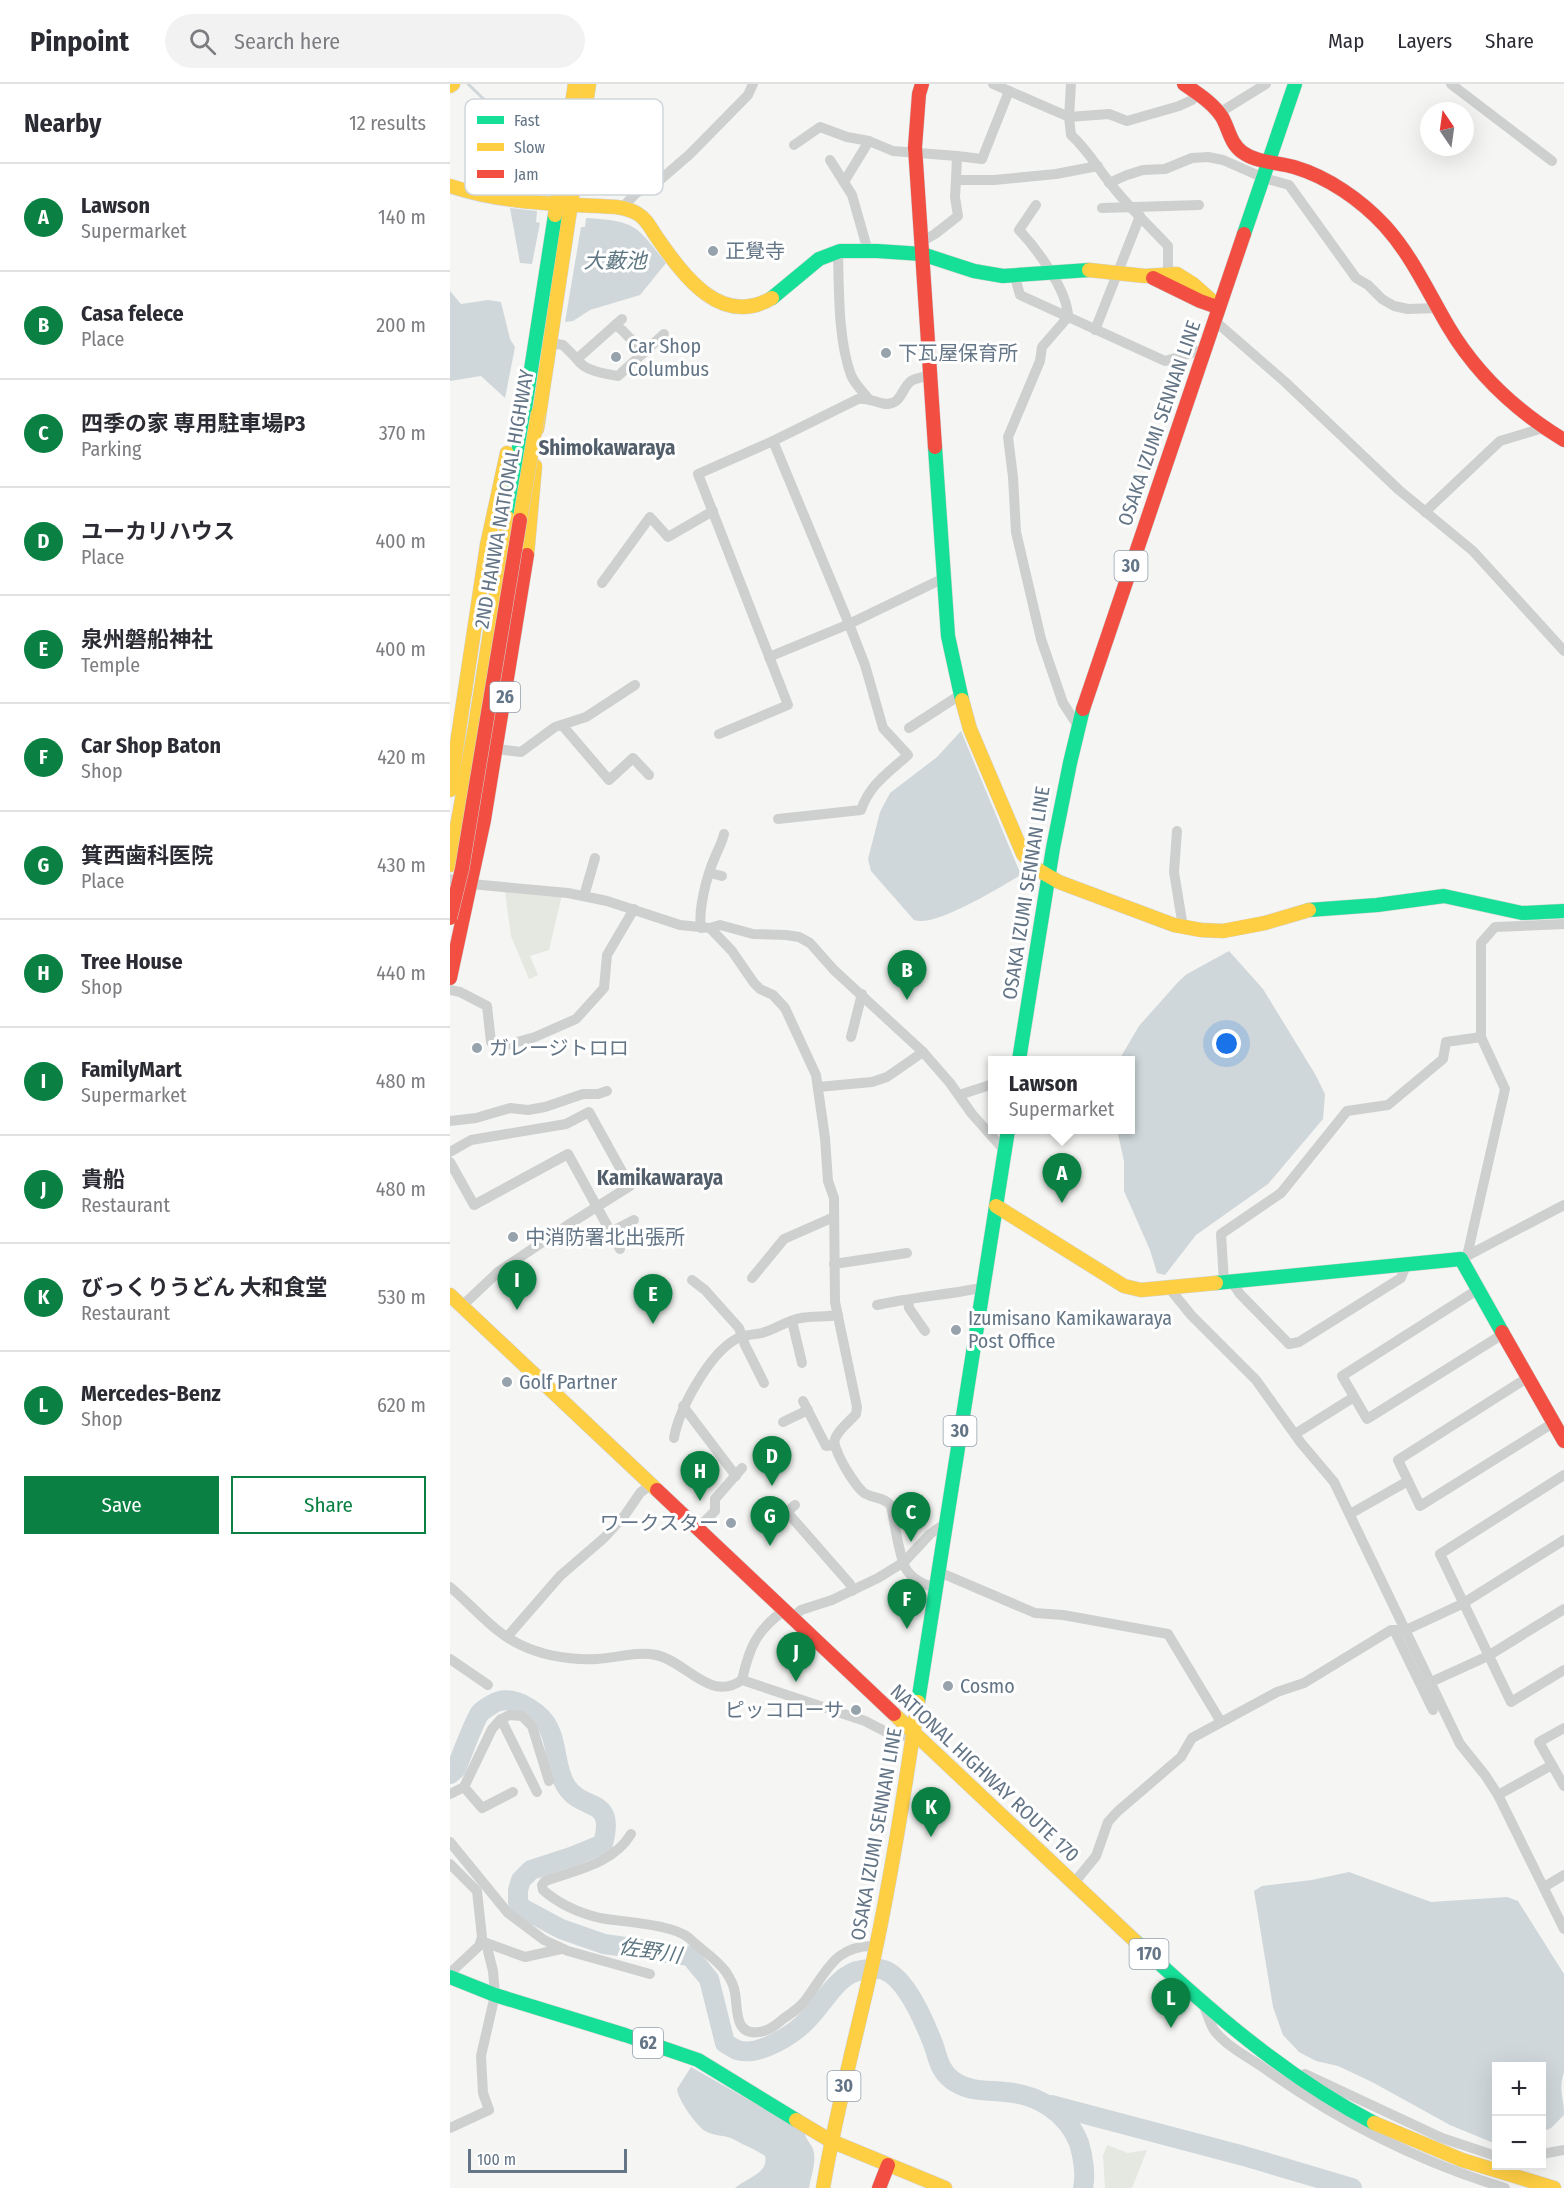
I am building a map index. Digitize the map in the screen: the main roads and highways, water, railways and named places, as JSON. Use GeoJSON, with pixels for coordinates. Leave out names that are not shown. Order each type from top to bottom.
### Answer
{"type":"FeatureCollection","features":[{"type":"Feature","properties":{"kind":"main road","name":"2ND HANWA NATIONAL HIGHWAY"},"geometry":{"type":"LineString","coordinates":[[573,99],[575,84]]}},
{"type":"Feature","properties":{"kind":"main road","name":"2ND HANWA NATIONAL HIGHWAY"},"geometry":{"type":"LineString","coordinates":[[587,99],[589,84]]}},
{"type":"Feature","properties":{"kind":"main road"},"geometry":{"type":"LineString","coordinates":[[922,84],[919,94],[916,153],[948,636],[960,695],[970,729],[1023,855],[1035,868],[1059,882],[1183,927],[1223,931],[1265,923],[1296,912],[1317,908],[1388,904],[1444,896],[1522,913],[1564,911]]}},
{"type":"Feature","properties":{"kind":"main road"},"geometry":{"type":"LineString","coordinates":[[1184,84],[1219,113],[1238,149],[1251,158],[1295,167],[1320,178],[1350,195],[1385,226],[1410,260],[1467,357],[1483,375],[1543,428],[1561,435]]}},
{"type":"Feature","properties":{"kind":"main road","name":"OSAKA IZUMI SENNAN LINE"},"geometry":{"type":"LineString","coordinates":[[1020,1056],[1048,875],[1078,726],[1295,84]]}},
{"type":"Feature","properties":{"kind":"main road"},"geometry":{"type":"LineString","coordinates":[[450,186],[465,192]]}},
{"type":"Feature","properties":{"kind":"main road"},"geometry":{"type":"LineString","coordinates":[[487,195],[556,204],[623,207],[640,214],[686,276],[699,289],[733,306],[748,306],[766,302],[778,295],[820,258],[838,252],[921,248],[991,275],[1015,277],[1083,270],[1148,276],[1177,274],[1200,289],[1217,314]]}},
{"type":"Feature","properties":{"kind":"main road","name":"2ND HANWA NATIONAL HIGHWAY"},"geometry":{"type":"LineString","coordinates":[[450,865],[475,727],[557,195]]}},
{"type":"Feature","properties":{"kind":"main road","name":"2ND HANWA NATIONAL HIGHWAY"},"geometry":{"type":"LineString","coordinates":[[450,918],[462,868],[480,764],[551,342],[573,195]]}},
{"type":"Feature","properties":{"kind":"main road"},"geometry":{"type":"LineString","coordinates":[[1148,276],[1207,305],[1217,314]]}},
{"type":"Feature","properties":{"kind":"main road","name":"26"},"geometry":{"type":"LineString","coordinates":[[450,790],[487,545],[511,438],[524,404]]}},
{"type":"Feature","properties":{"kind":"main road","name":"26"},"geometry":{"type":"LineString","coordinates":[[450,978],[497,749],[533,512],[538,413]]}},
{"type":"Feature","properties":{"kind":"main road","name":"OSAKA IZUMI SENNAN LINE"},"geometry":{"type":"LineString","coordinates":[[823,2188],[831,2141],[875,1951],[894,1855],[1007,1134]]}},
{"type":"Feature","properties":{"kind":"main road"},"geometry":{"type":"LineString","coordinates":[[996,1206],[1124,1286],[1141,1290],[1406,1265],[1464,1257],[1477,1290],[1564,1441]]}},
{"type":"Feature","properties":{"kind":"main road","name":"NATIONAL HIGHWAY ROUTE 170"},"geometry":{"type":"LineString","coordinates":[[450,1295],[1203,2004],[1320,2092],[1410,2139],[1461,2160],[1554,2188]]}},
{"type":"Feature","properties":{"kind":"main road","name":"62"},"geometry":{"type":"LineString","coordinates":[[450,1975],[495,1995],[698,2060],[831,2141],[945,2188]]}},
{"type":"Feature","properties":{"kind":"main road"},"geometry":{"type":"LineString","coordinates":[[879,2188],[888,2165]]}},
{"type":"Feature","properties":{"kind":"water"},"geometry":{"type":"Polygon","coordinates":[[[510,208],[537,211],[536,222],[540,223],[532,264],[520,263],[510,208]]]}},
{"type":"Feature","properties":{"kind":"water","name":"大藪池"},"geometry":{"type":"Polygon","coordinates":[[[586,218],[615,221],[634,227],[648,240],[666,263],[640,295],[590,310],[573,321],[565,322],[581,227],[585,227],[586,218]]]}},
{"type":"Feature","properties":{"kind":"water"},"geometry":{"type":"Polygon","coordinates":[[[450,291],[461,304],[488,300],[501,302],[510,339],[515,347],[505,398],[481,376],[450,381],[450,291]]]}},
{"type":"Feature","properties":{"kind":"water"},"geometry":{"type":"Polygon","coordinates":[[[961,731],[1021,875],[952,912],[924,921],[914,920],[871,871],[868,859],[880,812],[890,793],[937,757],[961,731]]]}},
{"type":"Feature","properties":{"kind":"water"},"geometry":{"type":"Polygon","coordinates":[[[1229,951],[1263,989],[1325,1094],[1323,1119],[1268,1184],[1196,1235],[1165,1275],[1157,1273],[1150,1250],[1124,1191],[1124,1161],[1118,1134],[1135,1134],[1135,1056],[1121,1056],[1139,1026],[1187,974],[1229,951]]]}},
{"type":"Feature","properties":{"kind":"water"},"geometry":{"type":"Polygon","coordinates":[[[1349,1872],[1431,1902],[1507,1897],[1518,1901],[1564,1974],[1564,2072],[1561,2089],[1564,2115],[1546,2130],[1546,2062],[1492,2062],[1492,2142],[1450,2125],[1338,2066],[1316,2061],[1299,2052],[1283,2035],[1273,2007],[1254,1891],[1262,1886],[1312,1880],[1349,1872]]]}},
{"type":"Feature","properties":{"kind":"water"},"geometry":{"type":"Polygon","coordinates":[[[691,2067],[805,2132],[814,2154],[809,2188],[735,2188],[764,2167],[765,2156],[733,2139],[708,2133],[697,2123],[684,2106],[677,2089],[691,2067]]]}},
{"type":"Feature","properties":{"kind":"waterway"},"geometry":{"type":"LineString","coordinates":[[468,84],[484,99]]}},
{"type":"Feature","properties":{"kind":"waterway","name":"佐野川"},"geometry":{"type":"LineString","coordinates":[[450,1774],[456,1769],[474,1723],[482,1711],[495,1703],[507,1700],[514,1701],[535,1712],[549,1729],[562,1779],[566,1786],[581,1800],[601,1811],[605,1818],[606,1829],[603,1844],[531,1870],[521,1880],[518,1890],[518,1902],[522,1908],[561,1929],[604,1944],[690,1956],[709,1979],[725,2043],[737,2050],[756,2050],[766,2047],[795,2031],[832,1990],[853,1972],[870,1969],[884,1970],[900,1982],[913,2001],[947,2076],[971,2089],[1028,2096],[1050,2107],[1067,2122],[1079,2143],[1084,2171],[1083,2188]]}},
{"type":"Feature","properties":{"kind":"waterway"},"geometry":{"type":"LineString","coordinates":[[1051,2105],[1244,2156],[1352,2188]]}},
{"type":"Feature","properties":{"kind":"place","name":"正覺寺"},"geometry":{"type":"Point","coordinates":[713,251]}},
{"type":"Feature","properties":{"kind":"place","name":"下瓦屋保育所"},"geometry":{"type":"Point","coordinates":[886,353]}},
{"type":"Feature","properties":{"kind":"place","name":"Car Shop Columbus"},"geometry":{"type":"Point","coordinates":[616,357]}},
{"type":"Feature","properties":{"kind":"place","name":"Casa felece"},"geometry":{"type":"Point","coordinates":[907,1000]}},
{"type":"Feature","properties":{"kind":"place","name":"ガレージトロロ"},"geometry":{"type":"Point","coordinates":[477,1048]}},
{"type":"Feature","properties":{"kind":"place","name":"Lawson"},"geometry":{"type":"Point","coordinates":[1062,1203]}},
{"type":"Feature","properties":{"kind":"place","name":"中消防署北出張所"},"geometry":{"type":"Point","coordinates":[513,1237]}},
{"type":"Feature","properties":{"kind":"place","name":"FamilyMart"},"geometry":{"type":"Point","coordinates":[517,1310]}},
{"type":"Feature","properties":{"kind":"place","name":"泉州磐船神社"},"geometry":{"type":"Point","coordinates":[653,1324]}},
{"type":"Feature","properties":{"kind":"place","name":"Izumisano Kamikawaraya Post Office"},"geometry":{"type":"Point","coordinates":[956,1330]}},
{"type":"Feature","properties":{"kind":"place","name":"Golf Partner"},"geometry":{"type":"Point","coordinates":[507,1382]}},
{"type":"Feature","properties":{"kind":"place","name":"ユーカリハウス"},"geometry":{"type":"Point","coordinates":[772,1486]}},
{"type":"Feature","properties":{"kind":"place","name":"Tree House"},"geometry":{"type":"Point","coordinates":[700,1501]}},
{"type":"Feature","properties":{"kind":"place","name":"ワークスター"},"geometry":{"type":"Point","coordinates":[731,1523]}},
{"type":"Feature","properties":{"kind":"place","name":"四季の家 専用駐車場P3"},"geometry":{"type":"Point","coordinates":[911,1542]}},
{"type":"Feature","properties":{"kind":"place","name":"箕西歯科医院"},"geometry":{"type":"Point","coordinates":[770,1546]}},
{"type":"Feature","properties":{"kind":"place","name":"Car Shop Baton"},"geometry":{"type":"Point","coordinates":[907,1629]}},
{"type":"Feature","properties":{"kind":"place","name":"貴船"},"geometry":{"type":"Point","coordinates":[796,1682]}},
{"type":"Feature","properties":{"kind":"place","name":"Cosmo"},"geometry":{"type":"Point","coordinates":[948,1686]}},
{"type":"Feature","properties":{"kind":"place","name":"ピッコローサ"},"geometry":{"type":"Point","coordinates":[856,1710]}},
{"type":"Feature","properties":{"kind":"place","name":"びっくりうどん 大和食堂"},"geometry":{"type":"Point","coordinates":[931,1837]}},
{"type":"Feature","properties":{"kind":"place","name":"Mercedes-Benz"},"geometry":{"type":"Point","coordinates":[1171,2028]}},
{"type":"Feature","properties":{"kind":"district","name":"Shimokawaraya"},"geometry":{"type":"Point","coordinates":[607,448]}},
{"type":"Feature","properties":{"kind":"district","name":"Kamikawaraya"},"geometry":{"type":"Point","coordinates":[660,1178]}}]}
